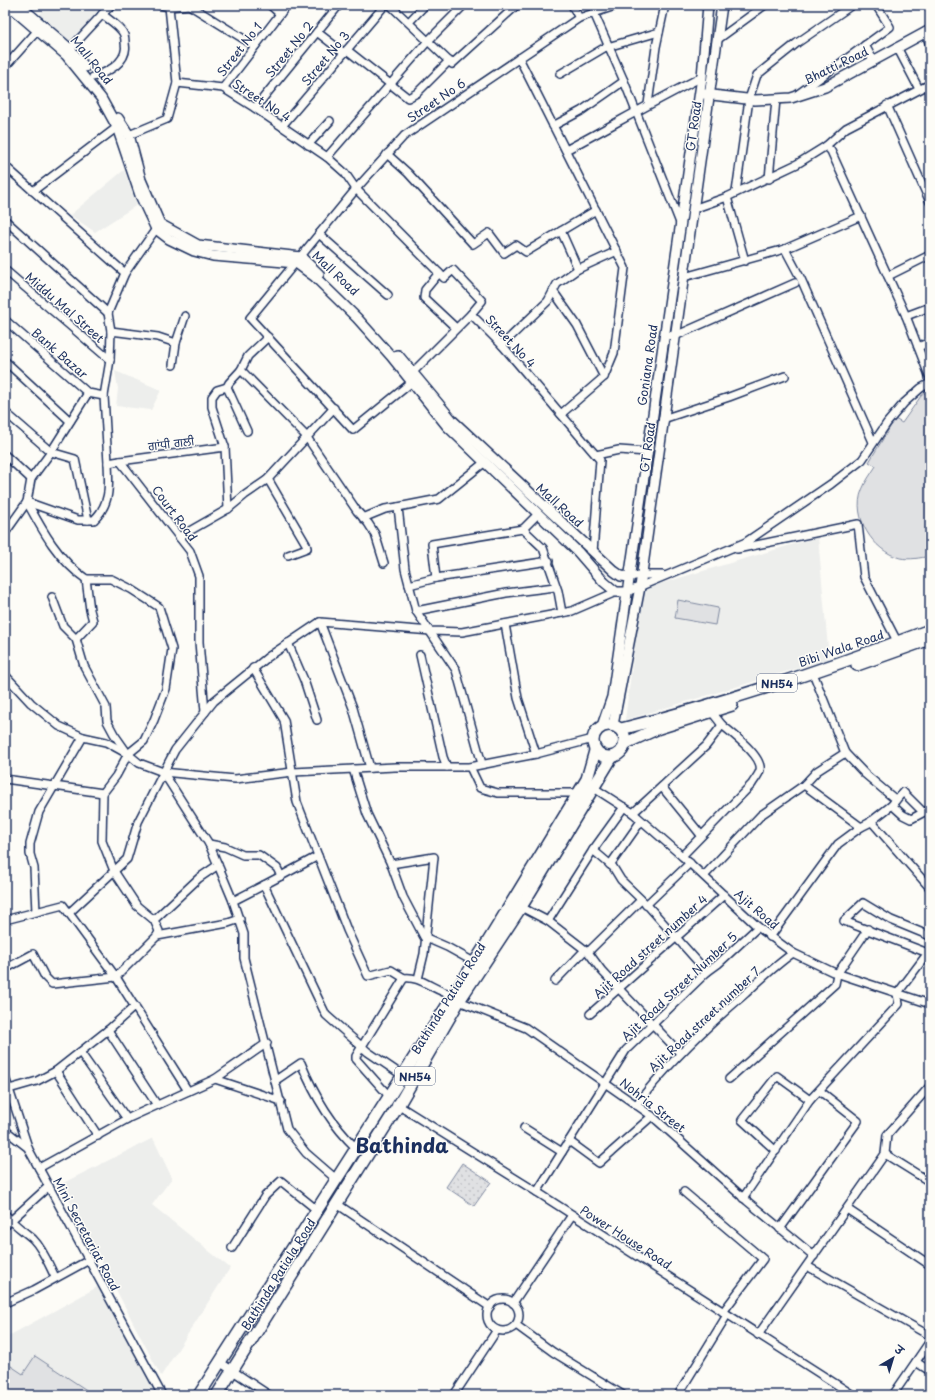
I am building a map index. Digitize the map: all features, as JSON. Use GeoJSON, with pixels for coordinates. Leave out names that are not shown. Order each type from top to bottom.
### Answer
{"type":"FeatureCollection","features":[{"type":"Feature","properties":{"kind":"highway","name":"Bibi Wala Road"},"geometry":{"type":"LineString","coordinates":[[612,727],[661,719],[900,646],[930,630]]}},
{"type":"Feature","properties":{"kind":"highway","name":"NH54"},"geometry":{"type":"LineString","coordinates":[[612,758],[621,753],[626,744],[659,728],[816,678],[900,646],[930,639]]}},
{"type":"Feature","properties":{"kind":"highway"},"geometry":{"type":"LineString","coordinates":[[593,739],[598,729],[612,727],[626,738],[626,744]]}},
{"type":"Feature","properties":{"kind":"highway","name":"NH54"},"geometry":{"type":"LineString","coordinates":[[199,1395],[402,1075],[456,998],[474,962],[587,779],[595,751],[593,739]]}},
{"type":"Feature","properties":{"kind":"highway"},"geometry":{"type":"LineString","coordinates":[[595,751],[603,756],[612,758]]}},
{"type":"Feature","properties":{"kind":"highway","name":"Bathinda Patiala Road"},"geometry":{"type":"LineString","coordinates":[[217,1395],[398,1106],[456,998],[521,907],[612,758]]}},
{"type":"Feature","properties":{"kind":"main road","name":"Mall Road"},"geometry":{"type":"LineString","coordinates":[[19,5],[70,49],[93,77],[107,98],[119,125],[129,135],[141,180],[158,227],[198,245],[298,260],[354,306],[413,372],[452,420],[614,571],[621,576],[630,578]]}},
{"type":"Feature","properties":{"kind":"main road","name":"Goniana Road"},"geometry":{"type":"LineString","coordinates":[[612,727],[612,697],[702,77],[708,5]]}},
{"type":"Feature","properties":{"kind":"main road","name":"GT Road"},"geometry":{"type":"LineString","coordinates":[[612,727],[640,587],[640,575],[722,5]]}},
{"type":"Feature","properties":{"kind":"main road"},"geometry":{"type":"LineString","coordinates":[[7,7],[38,30],[66,55],[101,98],[119,125],[140,195],[158,227]]}},
{"type":"Feature","properties":{"kind":"main road","name":"Bhatti Road"},"geometry":{"type":"LineString","coordinates":[[699,94],[749,99],[791,98],[825,87],[927,31]]}},
{"type":"Feature","properties":{"kind":"main road","name":"Mall Road"},"geometry":{"type":"LineString","coordinates":[[298,260],[357,318],[412,382],[447,426],[578,552],[604,582],[616,592]]}},
{"type":"Feature","properties":{"kind":"main road"},"geometry":{"type":"LineString","coordinates":[[616,592],[627,592]]}},
{"type":"Feature","properties":{"kind":"street"},"geometry":{"type":"LineString","coordinates":[[70,49],[111,5]]}},
{"type":"Feature","properties":{"kind":"street"},"geometry":{"type":"LineString","coordinates":[[160,5],[189,5],[255,46]]}},
{"type":"Feature","properties":{"kind":"street"},"geometry":{"type":"LineString","coordinates":[[270,5],[280,14]]}},
{"type":"Feature","properties":{"kind":"street","name":"Street No 1"},"geometry":{"type":"LineString","coordinates":[[223,88],[287,5]]}},
{"type":"Feature","properties":{"kind":"street","name":"Street No 2"},"geometry":{"type":"LineString","coordinates":[[255,108],[339,5]]}},
{"type":"Feature","properties":{"kind":"street","name":"Street No 3"},"geometry":{"type":"LineString","coordinates":[[282,126],[385,5]]}},
{"type":"Feature","properties":{"kind":"street"},"geometry":{"type":"LineString","coordinates":[[390,5],[452,64],[517,5]]}},
{"type":"Feature","properties":{"kind":"street"},"geometry":{"type":"LineString","coordinates":[[409,22],[425,5]]}},
{"type":"Feature","properties":{"kind":"street"},"geometry":{"type":"LineString","coordinates":[[326,157],[428,41],[464,5]]}},
{"type":"Feature","properties":{"kind":"street"},"geometry":{"type":"LineString","coordinates":[[572,5],[579,18]]}},
{"type":"Feature","properties":{"kind":"street","name":"Street No 6"},"geometry":{"type":"LineString","coordinates":[[268,337],[250,318],[356,189],[404,136],[579,18],[618,5]]}},
{"type":"Feature","properties":{"kind":"street"},"geometry":{"type":"LineString","coordinates":[[648,104],[659,32],[665,5]]}},
{"type":"Feature","properties":{"kind":"street"},"geometry":{"type":"LineString","coordinates":[[718,40],[765,5]]}},
{"type":"Feature","properties":{"kind":"street"},"geometry":{"type":"LineString","coordinates":[[736,192],[749,99],[757,74],[797,43],[852,5]]}},
{"type":"Feature","properties":{"kind":"street"},"geometry":{"type":"LineString","coordinates":[[791,98],[890,27],[876,5]]}},
{"type":"Feature","properties":{"kind":"street"},"geometry":{"type":"LineString","coordinates":[[129,135],[167,119],[177,83],[169,6]]}},
{"type":"Feature","properties":{"kind":"street"},"geometry":{"type":"LineString","coordinates":[[594,13],[624,81],[680,223]]}},
{"type":"Feature","properties":{"kind":"street"},"geometry":{"type":"LineString","coordinates":[[93,77],[106,73],[116,66],[122,58],[126,48],[122,31],[102,14]]}},
{"type":"Feature","properties":{"kind":"street"},"geometry":{"type":"LineString","coordinates":[[5,67],[38,30]]}},
{"type":"Feature","properties":{"kind":"street"},"geometry":{"type":"LineString","coordinates":[[927,31],[930,45]]}},
{"type":"Feature","properties":{"kind":"street"},"geometry":{"type":"LineString","coordinates":[[317,32],[391,84],[408,98],[411,98],[448,61]]}},
{"type":"Feature","properties":{"kind":"street"},"geometry":{"type":"LineString","coordinates":[[560,74],[609,46],[659,32]]}},
{"type":"Feature","properties":{"kind":"street"},"geometry":{"type":"LineString","coordinates":[[865,45],[873,60]]}},
{"type":"Feature","properties":{"kind":"street"},"geometry":{"type":"LineString","coordinates":[[897,47],[919,89]]}},
{"type":"Feature","properties":{"kind":"street"},"geometry":{"type":"LineString","coordinates":[[519,58],[625,268],[614,353],[604,377],[561,414]]}},
{"type":"Feature","properties":{"kind":"street"},"geometry":{"type":"LineString","coordinates":[[566,150],[648,104],[702,77]]}},
{"type":"Feature","properties":{"kind":"street"},"geometry":{"type":"LineString","coordinates":[[553,126],[582,111],[624,81]]}},
{"type":"Feature","properties":{"kind":"street","name":"Street No 4"},"geometry":{"type":"LineString","coordinates":[[177,83],[223,88],[308,144],[345,173],[356,189],[444,278],[453,270],[482,301],[471,314],[502,345],[596,455]]}},
{"type":"Feature","properties":{"kind":"street"},"geometry":{"type":"LineString","coordinates":[[693,209],[727,197],[798,164],[826,146],[846,128],[887,105],[930,84]]}},
{"type":"Feature","properties":{"kind":"street"},"geometry":{"type":"LineString","coordinates":[[769,178],[776,99]]}},
{"type":"Feature","properties":{"kind":"street"},"geometry":{"type":"LineString","coordinates":[[887,105],[930,202]]}},
{"type":"Feature","properties":{"kind":"street"},"geometry":{"type":"LineString","coordinates":[[308,144],[330,121]]}},
{"type":"Feature","properties":{"kind":"street"},"geometry":{"type":"LineString","coordinates":[[33,191],[119,125]]}},
{"type":"Feature","properties":{"kind":"street"},"geometry":{"type":"LineString","coordinates":[[826,146],[831,151],[906,316],[930,378]]}},
{"type":"Feature","properties":{"kind":"street"},"geometry":{"type":"LineString","coordinates":[[387,154],[408,173],[473,244],[489,233],[504,253],[516,245],[526,252],[596,210]]}},
{"type":"Feature","properties":{"kind":"street"},"geometry":{"type":"LineString","coordinates":[[5,166],[125,273]]}},
{"type":"Feature","properties":{"kind":"street"},"geometry":{"type":"LineString","coordinates":[[727,197],[745,261]]}},
{"type":"Feature","properties":{"kind":"street"},"geometry":{"type":"LineString","coordinates":[[684,277],[785,249],[861,216]]}},
{"type":"Feature","properties":{"kind":"street"},"geometry":{"type":"LineString","coordinates":[[6,222],[108,313]]}},
{"type":"Feature","properties":{"kind":"street"},"geometry":{"type":"LineString","coordinates":[[27,502],[78,520],[94,520],[104,510],[109,485],[104,396],[110,360],[111,331],[108,313],[125,273],[158,227]]}},
{"type":"Feature","properties":{"kind":"street"},"geometry":{"type":"LineString","coordinates":[[560,231],[578,269]]}},
{"type":"Feature","properties":{"kind":"street"},"geometry":{"type":"LineString","coordinates":[[319,234],[388,295]]}},
{"type":"Feature","properties":{"kind":"street"},"geometry":{"type":"LineString","coordinates":[[785,249],[801,279],[873,442]]}},
{"type":"Feature","properties":{"kind":"street"},"geometry":{"type":"LineString","coordinates":[[502,345],[548,301],[557,284],[578,269],[617,252]]}},
{"type":"Feature","properties":{"kind":"street"},"geometry":{"type":"LineString","coordinates":[[888,276],[930,255]]}},
{"type":"Feature","properties":{"kind":"street","name":"Middu Mal Street"},"geometry":{"type":"LineString","coordinates":[[5,270],[110,360]]}},
{"type":"Feature","properties":{"kind":"street"},"geometry":{"type":"LineString","coordinates":[[439,272],[425,290],[424,298],[456,328]]}},
{"type":"Feature","properties":{"kind":"street"},"geometry":{"type":"LineString","coordinates":[[664,335],[675,336],[795,283]]}},
{"type":"Feature","properties":{"kind":"street"},"geometry":{"type":"LineString","coordinates":[[553,291],[577,325],[604,377]]}},
{"type":"Feature","properties":{"kind":"street"},"geometry":{"type":"LineString","coordinates":[[906,316],[930,307]]}},
{"type":"Feature","properties":{"kind":"street"},"geometry":{"type":"LineString","coordinates":[[413,372],[471,314]]}},
{"type":"Feature","properties":{"kind":"street"},"geometry":{"type":"LineString","coordinates":[[173,364],[176,343],[185,316]]}},
{"type":"Feature","properties":{"kind":"street","name":"Bank Bazar"},"geometry":{"type":"LineString","coordinates":[[5,320],[88,393],[104,396]]}},
{"type":"Feature","properties":{"kind":"street"},"geometry":{"type":"LineString","coordinates":[[111,331],[158,337],[176,343]]}},
{"type":"Feature","properties":{"kind":"street"},"geometry":{"type":"LineString","coordinates":[[247,431],[227,387],[228,383],[241,370],[248,356],[268,337],[353,430],[412,382]]}},
{"type":"Feature","properties":{"kind":"street"},"geometry":{"type":"LineString","coordinates":[[918,347],[930,342]]}},
{"type":"Feature","properties":{"kind":"street"},"geometry":{"type":"LineString","coordinates":[[5,361],[70,421]]}},
{"type":"Feature","properties":{"kind":"street"},"geometry":{"type":"LineString","coordinates":[[241,370],[307,437],[357,512],[375,534],[384,563]]}},
{"type":"Feature","properties":{"kind":"street"},"geometry":{"type":"LineString","coordinates":[[663,419],[785,376]]}},
{"type":"Feature","properties":{"kind":"street"},"geometry":{"type":"LineString","coordinates":[[627,592],[664,575],[746,542],[831,484],[862,460],[873,442],[904,402],[921,388],[930,383]]}},
{"type":"Feature","properties":{"kind":"street"},"geometry":{"type":"LineString","coordinates":[[227,387],[217,390],[212,397],[212,407],[225,447],[228,509]]}},
{"type":"Feature","properties":{"kind":"street"},"geometry":{"type":"LineString","coordinates":[[5,533],[27,502],[31,479],[51,452],[88,393]]}},
{"type":"Feature","properties":{"kind":"street"},"geometry":{"type":"LineString","coordinates":[[179,537],[228,509],[244,495],[268,479],[334,408]]}},
{"type":"Feature","properties":{"kind":"street"},"geometry":{"type":"LineString","coordinates":[[5,412],[51,452],[75,459],[88,520]]}},
{"type":"Feature","properties":{"kind":"street","name":"ਗਾਂਧੀ ਗਲੀ"},"geometry":{"type":"LineString","coordinates":[[120,461],[225,447]]}},
{"type":"Feature","properties":{"kind":"street"},"geometry":{"type":"LineString","coordinates":[[593,552],[600,460],[596,455],[619,450],[647,452]]}},
{"type":"Feature","properties":{"kind":"street"},"geometry":{"type":"LineString","coordinates":[[5,455],[31,479]]}},
{"type":"Feature","properties":{"kind":"street"},"geometry":{"type":"LineString","coordinates":[[108,463],[120,461]]}},
{"type":"Feature","properties":{"kind":"street","name":"Court Road"},"geometry":{"type":"LineString","coordinates":[[120,461],[190,552],[199,576],[199,642],[205,713]]}},
{"type":"Feature","properties":{"kind":"street"},"geometry":{"type":"LineString","coordinates":[[363,518],[385,509],[398,508],[439,499],[485,462]]}},
{"type":"Feature","properties":{"kind":"street"},"geometry":{"type":"LineString","coordinates":[[268,479],[306,544],[307,548],[288,555]]}},
{"type":"Feature","properties":{"kind":"street"},"geometry":{"type":"LineString","coordinates":[[5,969],[33,954],[45,977],[52,984],[116,977],[157,936],[159,931],[154,920],[137,906],[114,871],[102,841],[103,793],[116,776],[128,754],[144,741],[166,689],[172,649],[159,607],[131,589],[111,579],[86,578],[71,569],[50,540],[27,502]]}},
{"type":"Feature","properties":{"kind":"street"},"geometry":{"type":"LineString","coordinates":[[398,508],[405,570],[416,611],[456,670],[482,764]]}},
{"type":"Feature","properties":{"kind":"street"},"geometry":{"type":"LineString","coordinates":[[436,578],[432,544],[523,529],[538,514]]}},
{"type":"Feature","properties":{"kind":"street"},"geometry":{"type":"LineString","coordinates":[[720,552],[858,524],[864,577],[900,646]]}},
{"type":"Feature","properties":{"kind":"street"},"geometry":{"type":"LineString","coordinates":[[523,529],[543,548],[549,561],[555,587],[558,591],[562,613]]}},
{"type":"Feature","properties":{"kind":"street"},"geometry":{"type":"LineString","coordinates":[[409,585],[436,578],[549,561]]}},
{"type":"Feature","properties":{"kind":"street"},"geometry":{"type":"LineString","coordinates":[[630,578],[640,575],[664,575]]}},
{"type":"Feature","properties":{"kind":"street"},"geometry":{"type":"LineString","coordinates":[[76,639],[93,622],[86,578]]}},
{"type":"Feature","properties":{"kind":"street"},"geometry":{"type":"LineString","coordinates":[[416,611],[506,593],[555,587]]}},
{"type":"Feature","properties":{"kind":"street"},"geometry":{"type":"LineString","coordinates":[[69,913],[127,859],[138,822],[175,750],[214,701],[253,668],[320,622],[462,632],[572,611],[616,592]]}},
{"type":"Feature","properties":{"kind":"street"},"geometry":{"type":"LineString","coordinates":[[52,597],[63,626],[76,639],[84,666],[106,707],[106,722],[128,754]]}},
{"type":"Feature","properties":{"kind":"street"},"geometry":{"type":"LineString","coordinates":[[320,622],[353,708],[370,768]]}},
{"type":"Feature","properties":{"kind":"street"},"geometry":{"type":"LineString","coordinates":[[505,624],[518,698],[536,754]]}},
{"type":"Feature","properties":{"kind":"street"},"geometry":{"type":"LineString","coordinates":[[288,643],[304,680],[317,720]]}},
{"type":"Feature","properties":{"kind":"street"},"geometry":{"type":"LineString","coordinates":[[420,655],[443,757],[447,767]]}},
{"type":"Feature","properties":{"kind":"street"},"geometry":{"type":"LineString","coordinates":[[253,668],[284,720],[297,802],[347,930],[368,976],[391,970],[404,978],[410,977],[418,979],[424,954],[424,937],[429,914],[434,857],[391,864]]}},
{"type":"Feature","properties":{"kind":"street"},"geometry":{"type":"LineString","coordinates":[[5,675],[31,703],[59,726],[83,737],[106,742],[128,754],[139,763],[163,772],[235,779],[293,772],[370,768],[470,767],[536,754],[593,739]]}},
{"type":"Feature","properties":{"kind":"street"},"geometry":{"type":"LineString","coordinates":[[770,937],[838,844],[871,821],[894,802],[903,792],[927,811],[911,819],[902,815],[894,802],[844,753],[816,678]]}},
{"type":"Feature","properties":{"kind":"street"},"geometry":{"type":"LineString","coordinates":[[682,856],[752,784],[760,771],[760,764],[754,755],[722,725],[711,711]]}},
{"type":"Feature","properties":{"kind":"street"},"geometry":{"type":"LineString","coordinates":[[633,814],[706,746],[722,725]]}},
{"type":"Feature","properties":{"kind":"street"},"geometry":{"type":"LineString","coordinates":[[36,912],[34,868],[30,854],[30,844],[40,812],[83,737]]}},
{"type":"Feature","properties":{"kind":"street"},"geometry":{"type":"LineString","coordinates":[[704,876],[761,815],[804,785],[817,771],[844,753]]}},
{"type":"Feature","properties":{"kind":"street"},"geometry":{"type":"LineString","coordinates":[[470,767],[480,788],[498,794],[578,793]]}},
{"type":"Feature","properties":{"kind":"street"},"geometry":{"type":"LineString","coordinates":[[353,769],[367,814],[391,864],[403,897],[424,937],[447,947],[474,962]]}},
{"type":"Feature","properties":{"kind":"street"},"geometry":{"type":"LineString","coordinates":[[163,772],[209,844],[240,919],[244,934],[244,958],[267,1043],[287,1129],[306,1153],[336,1179]]}},
{"type":"Feature","properties":{"kind":"street"},"geometry":{"type":"LineString","coordinates":[[5,779],[103,793]]}},
{"type":"Feature","properties":{"kind":"street"},"geometry":{"type":"LineString","coordinates":[[804,785],[861,827]]}},
{"type":"Feature","properties":{"kind":"street"},"geometry":{"type":"LineString","coordinates":[[662,787],[701,835]]}},
{"type":"Feature","properties":{"kind":"street","name":"Ajit Road"},"geometry":{"type":"LineString","coordinates":[[594,788],[633,814],[690,863],[758,927],[793,953],[837,974],[930,1004]]}},
{"type":"Feature","properties":{"kind":"street"},"geometry":{"type":"LineString","coordinates":[[548,921],[593,850],[624,807]]}},
{"type":"Feature","properties":{"kind":"street"},"geometry":{"type":"LineString","coordinates":[[610,865],[641,821]]}},
{"type":"Feature","properties":{"kind":"street"},"geometry":{"type":"LineString","coordinates":[[871,821],[930,888]]}},
{"type":"Feature","properties":{"kind":"street"},"geometry":{"type":"LineString","coordinates":[[209,844],[225,847],[243,855],[259,855],[277,868],[281,876]]}},
{"type":"Feature","properties":{"kind":"street"},"geometry":{"type":"LineString","coordinates":[[593,850],[610,865],[621,880],[707,972]]}},
{"type":"Feature","properties":{"kind":"street"},"geometry":{"type":"LineString","coordinates":[[233,901],[318,856]]}},
{"type":"Feature","properties":{"kind":"street"},"geometry":{"type":"LineString","coordinates":[[555,981],[587,951],[690,863]]}},
{"type":"Feature","properties":{"kind":"street"},"geometry":{"type":"LineString","coordinates":[[154,920],[199,878],[218,865]]}},
{"type":"Feature","properties":{"kind":"street"},"geometry":{"type":"LineString","coordinates":[[264,885],[326,1015],[368,1052],[402,1075]]}},
{"type":"Feature","properties":{"kind":"street","name":"Ajit Road street number 4"},"geometry":{"type":"LineString","coordinates":[[590,1014],[724,895]]}},
{"type":"Feature","properties":{"kind":"street"},"geometry":{"type":"LineString","coordinates":[[744,1198],[810,1100],[820,1091],[849,1056],[899,1004],[897,994],[929,951],[844,920],[863,903],[891,920],[930,936]]}},
{"type":"Feature","properties":{"kind":"street"},"geometry":{"type":"LineString","coordinates":[[5,920],[63,905],[116,977],[188,1091]]}},
{"type":"Feature","properties":{"kind":"street"},"geometry":{"type":"LineString","coordinates":[[521,907],[548,921],[587,951],[602,971],[680,1053]]}},
{"type":"Feature","properties":{"kind":"street"},"geometry":{"type":"LineString","coordinates":[[157,936],[228,923],[240,919]]}},
{"type":"Feature","properties":{"kind":"street","name":"Ajit Road Street Number 5"},"geometry":{"type":"LineString","coordinates":[[537,1192],[626,1050],[707,972],[718,964],[758,927]]}},
{"type":"Feature","properties":{"kind":"street"},"geometry":{"type":"LineString","coordinates":[[729,1079],[823,997],[835,984],[837,974],[868,929]]}},
{"type":"Feature","properties":{"kind":"street","name":"Ajit Road street number 7"},"geometry":{"type":"LineString","coordinates":[[636,1105],[653,1082],[680,1053],[722,1014],[793,953]]}},
{"type":"Feature","properties":{"kind":"street"},"geometry":{"type":"LineString","coordinates":[[362,1046],[404,978]]}},
{"type":"Feature","properties":{"kind":"street","name":"Nohria Street"},"geometry":{"type":"LineString","coordinates":[[418,979],[422,983],[526,1028],[652,1116],[744,1198],[814,1256]]}},
{"type":"Feature","properties":{"kind":"street"},"geometry":{"type":"LineString","coordinates":[[9,1089],[37,1081],[56,1071],[108,1030],[135,1006]]}},
{"type":"Feature","properties":{"kind":"street"},"geometry":{"type":"LineString","coordinates":[[108,1030],[157,1106]]}},
{"type":"Feature","properties":{"kind":"street"},"geometry":{"type":"LineString","coordinates":[[39,1168],[127,1119],[215,1078],[267,1043]]}},
{"type":"Feature","properties":{"kind":"street","name":"Power House Road"},"geometry":{"type":"LineString","coordinates":[[362,1046],[356,1056],[356,1059],[388,1097],[398,1106],[537,1192],[853,1395]]}},
{"type":"Feature","properties":{"kind":"street"},"geometry":{"type":"LineString","coordinates":[[80,1052],[127,1119]]}},
{"type":"Feature","properties":{"kind":"street"},"geometry":{"type":"LineString","coordinates":[[276,1080],[301,1062],[308,1079],[325,1110],[339,1131],[356,1148]]}},
{"type":"Feature","properties":{"kind":"street"},"geometry":{"type":"LineString","coordinates":[[56,1071],[98,1136]]}},
{"type":"Feature","properties":{"kind":"street"},"geometry":{"type":"LineString","coordinates":[[776,1151],[742,1120],[777,1076],[810,1100]]}},
{"type":"Feature","properties":{"kind":"street","name":"Mini Secretariat Road"},"geometry":{"type":"LineString","coordinates":[[5,1077],[28,1147],[89,1260],[114,1310],[162,1395]]}},
{"type":"Feature","properties":{"kind":"street"},"geometry":{"type":"LineString","coordinates":[[215,1078],[281,1101]]}},
{"type":"Feature","properties":{"kind":"street"},"geometry":{"type":"LineString","coordinates":[[758,1335],[885,1154],[887,1135],[930,1086]]}},
{"type":"Feature","properties":{"kind":"street"},"geometry":{"type":"LineString","coordinates":[[780,1229],[858,1121],[820,1091]]}},
{"type":"Feature","properties":{"kind":"street"},"geometry":{"type":"LineString","coordinates":[[569,1141],[599,1163],[652,1116]]}},
{"type":"Feature","properties":{"kind":"street"},"geometry":{"type":"LineString","coordinates":[[524,1128],[562,1152]]}},
{"type":"Feature","properties":{"kind":"street"},"geometry":{"type":"LineString","coordinates":[[5,1130],[28,1147]]}},
{"type":"Feature","properties":{"kind":"street"},"geometry":{"type":"LineString","coordinates":[[885,1154],[930,1182]]}},
{"type":"Feature","properties":{"kind":"street"},"geometry":{"type":"LineString","coordinates":[[232,1248],[265,1196],[281,1182],[317,1210]]}},
{"type":"Feature","properties":{"kind":"street"},"geometry":{"type":"LineString","coordinates":[[8,1224],[49,1186]]}},
{"type":"Feature","properties":{"kind":"street"},"geometry":{"type":"LineString","coordinates":[[678,1395],[725,1314],[763,1259],[684,1192]]}},
{"type":"Feature","properties":{"kind":"street"},"geometry":{"type":"LineString","coordinates":[[337,1204],[490,1307]]}},
{"type":"Feature","properties":{"kind":"street"},"geometry":{"type":"LineString","coordinates":[[847,1209],[930,1265]]}},
{"type":"Feature","properties":{"kind":"street"},"geometry":{"type":"LineString","coordinates":[[5,1214],[8,1224],[34,1240],[42,1250],[55,1277]]}},
{"type":"Feature","properties":{"kind":"street"},"geometry":{"type":"LineString","coordinates":[[513,1302],[572,1215]]}},
{"type":"Feature","properties":{"kind":"street"},"geometry":{"type":"LineString","coordinates":[[5,1303],[34,1290],[55,1277],[89,1260]]}},
{"type":"Feature","properties":{"kind":"street"},"geometry":{"type":"LineString","coordinates":[[807,1266],[930,1336]]}},
{"type":"Feature","properties":{"kind":"street"},"geometry":{"type":"LineString","coordinates":[[505,1300],[513,1302],[518,1310],[519,1318],[516,1325],[510,1330],[497,1330],[489,1322],[488,1313],[490,1307],[497,1301],[505,1300]]}},
{"type":"Feature","properties":{"kind":"street"},"geometry":{"type":"LineString","coordinates":[[516,1325],[553,1352],[623,1395]]}},
{"type":"Feature","properties":{"kind":"street"},"geometry":{"type":"LineString","coordinates":[[454,1395],[497,1330]]}},
{"type":"Feature","properties":{"kind":"street"},"geometry":{"type":"LineString","coordinates":[[893,1395],[930,1340]]}},
{"type":"Feature","properties":{"kind":"street"},"geometry":{"type":"LineString","coordinates":[[221,1362],[269,1395]]}},
{"type":"Feature","properties":{"kind":"street"},"geometry":{"type":"LineString","coordinates":[[916,1362],[930,1371]]}},
{"type":"Feature","properties":{"kind":"shaded area"},"geometry":{"type":"Polygon","coordinates":[[[46,5],[103,5],[70,42],[39,16],[46,5]]]}},
{"type":"Feature","properties":{"kind":"shaded area"},"geometry":{"type":"Polygon","coordinates":[[[124,170],[137,205],[95,232],[70,215],[124,170]]]}},
{"type":"Feature","properties":{"kind":"shaded area"},"geometry":{"type":"Polygon","coordinates":[[[115,371],[161,390],[151,410],[116,406],[118,389],[115,371]]]}},
{"type":"Feature","properties":{"kind":"shaded area"},"geometry":{"type":"Polygon","coordinates":[[[930,389],[930,556],[904,559],[890,554],[873,541],[862,522],[859,500],[863,487],[876,466],[869,462],[895,419],[902,423],[921,396],[930,389]]]}},
{"type":"Feature","properties":{"kind":"shaded area"},"geometry":{"type":"Polygon","coordinates":[[[818,537],[829,659],[625,720],[642,589],[818,537]]]}},
{"type":"Feature","properties":{"kind":"shaded area"},"geometry":{"type":"Polygon","coordinates":[[[678,600],[718,608],[715,625],[675,618],[678,600]]]}},
{"type":"Feature","properties":{"kind":"shaded area"},"geometry":{"type":"Polygon","coordinates":[[[153,1138],[172,1178],[152,1205],[230,1268],[161,1376],[61,1184],[153,1138]]]}},
{"type":"Feature","properties":{"kind":"shaded area"},"geometry":{"type":"Polygon","coordinates":[[[462,1163],[491,1182],[474,1206],[446,1187],[462,1163]]]}},
{"type":"Feature","properties":{"kind":"shaded area"},"geometry":{"type":"Polygon","coordinates":[[[101,1285],[160,1395],[5,1395],[5,1338],[101,1285]]]}},
{"type":"Feature","properties":{"kind":"shaded area"},"geometry":{"type":"Polygon","coordinates":[[[35,1356],[88,1391],[86,1395],[5,1395],[5,1362],[23,1374],[35,1356]]]}},
{"type":"Feature","properties":{"kind":"district","name":"Bathinda"},"geometry":{"type":"Point","coordinates":[402,1145]}}]}
